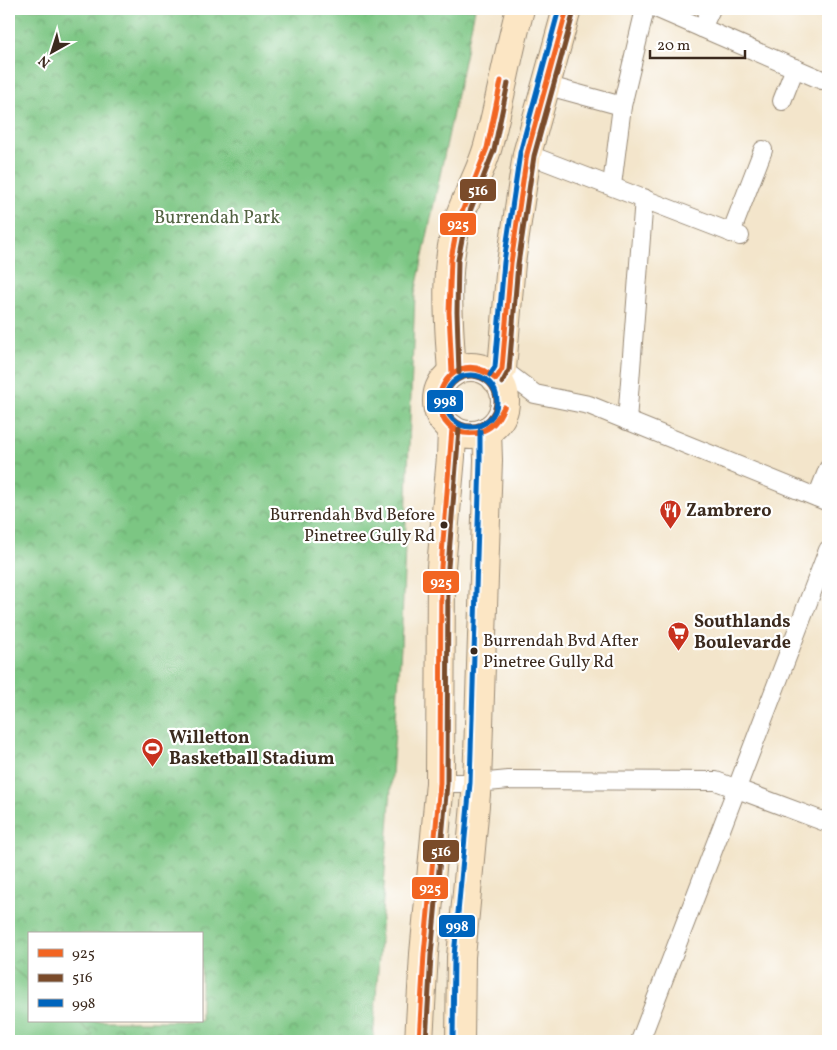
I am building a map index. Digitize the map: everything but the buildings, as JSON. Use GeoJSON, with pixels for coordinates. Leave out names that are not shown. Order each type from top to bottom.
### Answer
{"type":"FeatureCollection","features":[{"type":"Feature","properties":{"kind":"main road"},"geometry":{"type":"LineString","coordinates":[[452,373],[449,312],[451,259],[458,222],[487,148],[520,9]]}},
{"type":"Feature","properties":{"kind":"main road"},"geometry":{"type":"LineString","coordinates":[[499,374],[476,367],[463,368],[452,373],[441,386],[438,397],[438,409],[443,420],[452,429],[469,435],[487,431],[501,417],[505,397],[499,374],[511,263],[527,154],[567,9]]}},
{"type":"Feature","properties":{"kind":"main road"},"geometry":{"type":"LineString","coordinates":[[419,1041],[424,954],[440,783],[440,616],[452,429]]}},
{"type":"Feature","properties":{"kind":"main road"},"geometry":{"type":"LineString","coordinates":[[460,1041],[461,957],[477,783],[488,460],[487,431]]}},
{"type":"Feature","properties":{"kind":"main road"},"geometry":{"type":"LineString","coordinates":[[440,616],[482,619]]}},
{"type":"Feature","properties":{"kind":"lane"},"geometry":{"type":"LineString","coordinates":[[612,185],[622,106],[645,9]]}},
{"type":"Feature","properties":{"kind":"lane"},"geometry":{"type":"LineString","coordinates":[[658,9],[822,80]]}},
{"type":"Feature","properties":{"kind":"lane"},"geometry":{"type":"LineString","coordinates":[[702,28],[712,9]]}},
{"type":"Feature","properties":{"kind":"lane"},"geometry":{"type":"LineString","coordinates":[[782,101],[795,68]]}},
{"type":"Feature","properties":{"kind":"lane"},"geometry":{"type":"LineString","coordinates":[[545,85],[622,106]]}},
{"type":"Feature","properties":{"kind":"lane"},"geometry":{"type":"LineString","coordinates":[[527,154],[612,185],[735,234],[763,150]]}},
{"type":"Feature","properties":{"kind":"lane"},"geometry":{"type":"LineString","coordinates":[[627,421],[644,198]]}},
{"type":"Feature","properties":{"kind":"lane"},"geometry":{"type":"LineString","coordinates":[[499,374],[535,394],[589,406],[822,500],[828,469]]}},
{"type":"Feature","properties":{"kind":"lane"},"geometry":{"type":"LineString","coordinates":[[640,1041],[828,550]]}},
{"type":"Feature","properties":{"kind":"lane"},"geometry":{"type":"LineString","coordinates":[[440,783],[477,783],[509,780],[716,781],[828,823]]}},
{"type":"Feature","properties":{"kind":"green space","name":"Burrendah Park"},"geometry":{"type":"Polygon","coordinates":[[[9,9],[475,9],[415,294],[401,647],[373,1041],[9,1041],[9,9]]]}},
{"type":"Feature","properties":{"kind":"green space"},"geometry":{"type":"Polygon","coordinates":[[[9,965],[28,981],[28,1022],[78,1022],[93,1034],[87,1041],[9,1041],[9,965]]]}},
{"type":"Feature","properties":{"kind":"transit line","name":"998"},"geometry":{"type":"LineString","coordinates":[[490,375],[495,367],[504,262],[520,153],[559,9]]}},
{"type":"Feature","properties":{"kind":"transit line","name":"925"},"geometry":{"type":"LineString","coordinates":[[496,379],[502,369],[511,263],[527,154],[567,9]]}},
{"type":"Feature","properties":{"kind":"transit line","name":"516"},"geometry":{"type":"LineString","coordinates":[[502,383],[509,370],[518,264],[534,156],[574,11]]}},
{"type":"Feature","properties":{"kind":"transit line","name":"925"},"geometry":{"type":"LineString","coordinates":[[452,373],[449,312],[451,259],[458,222],[487,148],[501,81]]}},
{"type":"Feature","properties":{"kind":"transit line","name":"516"},"geometry":{"type":"LineString","coordinates":[[459,373],[458,260],[465,224],[494,150],[508,83]]}},
{"type":"Feature","properties":{"kind":"transit line","name":"925"},"geometry":{"type":"LineString","coordinates":[[438,399],[447,380],[453,373],[461,369],[469,367],[478,368],[496,379]]}},
{"type":"Feature","properties":{"kind":"transit line","name":"925"},"geometry":{"type":"LineString","coordinates":[[438,399],[447,380],[460,370],[477,370],[496,379]]}},
{"type":"Feature","properties":{"kind":"transit line","name":"998"},"geometry":{"type":"LineString","coordinates":[[466,375],[476,375],[486,379],[493,386],[497,401],[493,416],[486,423],[476,427],[466,427],[456,423],[449,416],[445,406],[445,396],[449,386],[456,379],[466,375]]}},
{"type":"Feature","properties":{"kind":"transit line","name":"516"},"geometry":{"type":"LineString","coordinates":[[466,376],[476,376],[489,383],[496,396],[496,401],[496,406],[489,419],[476,426],[466,426],[457,422],[450,415],[446,406],[446,396],[450,387],[457,380],[466,376]]}},
{"type":"Feature","properties":{"kind":"transit line","name":"925"},"geometry":{"type":"LineString","coordinates":[[438,399],[442,414],[450,425],[461,431],[477,433]]}},
{"type":"Feature","properties":{"kind":"transit line","name":"925"},"geometry":{"type":"LineString","coordinates":[[438,399],[441,415],[449,426],[461,432],[477,433]]}},
{"type":"Feature","properties":{"kind":"transit line","name":"925"},"geometry":{"type":"LineString","coordinates":[[477,433],[493,423],[504,407]]}},
{"type":"Feature","properties":{"kind":"transit line","name":"925"},"geometry":{"type":"LineString","coordinates":[[477,433],[494,424],[504,407]]}},
{"type":"Feature","properties":{"kind":"transit line","name":"925"},"geometry":{"type":"LineString","coordinates":[[419,1041],[424,954],[440,783],[441,567],[452,429]]}},
{"type":"Feature","properties":{"kind":"transit line","name":"516"},"geometry":{"type":"LineString","coordinates":[[426,1041],[431,955],[447,784],[448,567],[459,429]]}},
{"type":"Feature","properties":{"kind":"transit line","name":"998"},"geometry":{"type":"LineString","coordinates":[[453,1041],[454,956],[470,783],[480,431]]}},
{"type":"Feature","properties":{"kind":"place","name":"Burrendah Bvd Before Pinetree Gully Rd"},"geometry":{"type":"Point","coordinates":[444,525]}},
{"type":"Feature","properties":{"kind":"place","name":"Zambrero"},"geometry":{"type":"Point","coordinates":[670,530]}},
{"type":"Feature","properties":{"kind":"place","name":"Burrendah Bvd After Pinetree Gully Rd"},"geometry":{"type":"Point","coordinates":[474,651]}},
{"type":"Feature","properties":{"kind":"place","name":"Southlands Boulevarde"},"geometry":{"type":"Point","coordinates":[678,651]}},
{"type":"Feature","properties":{"kind":"place","name":"Willetton Basketball Stadium"},"geometry":{"type":"Point","coordinates":[153,767]}}]}
